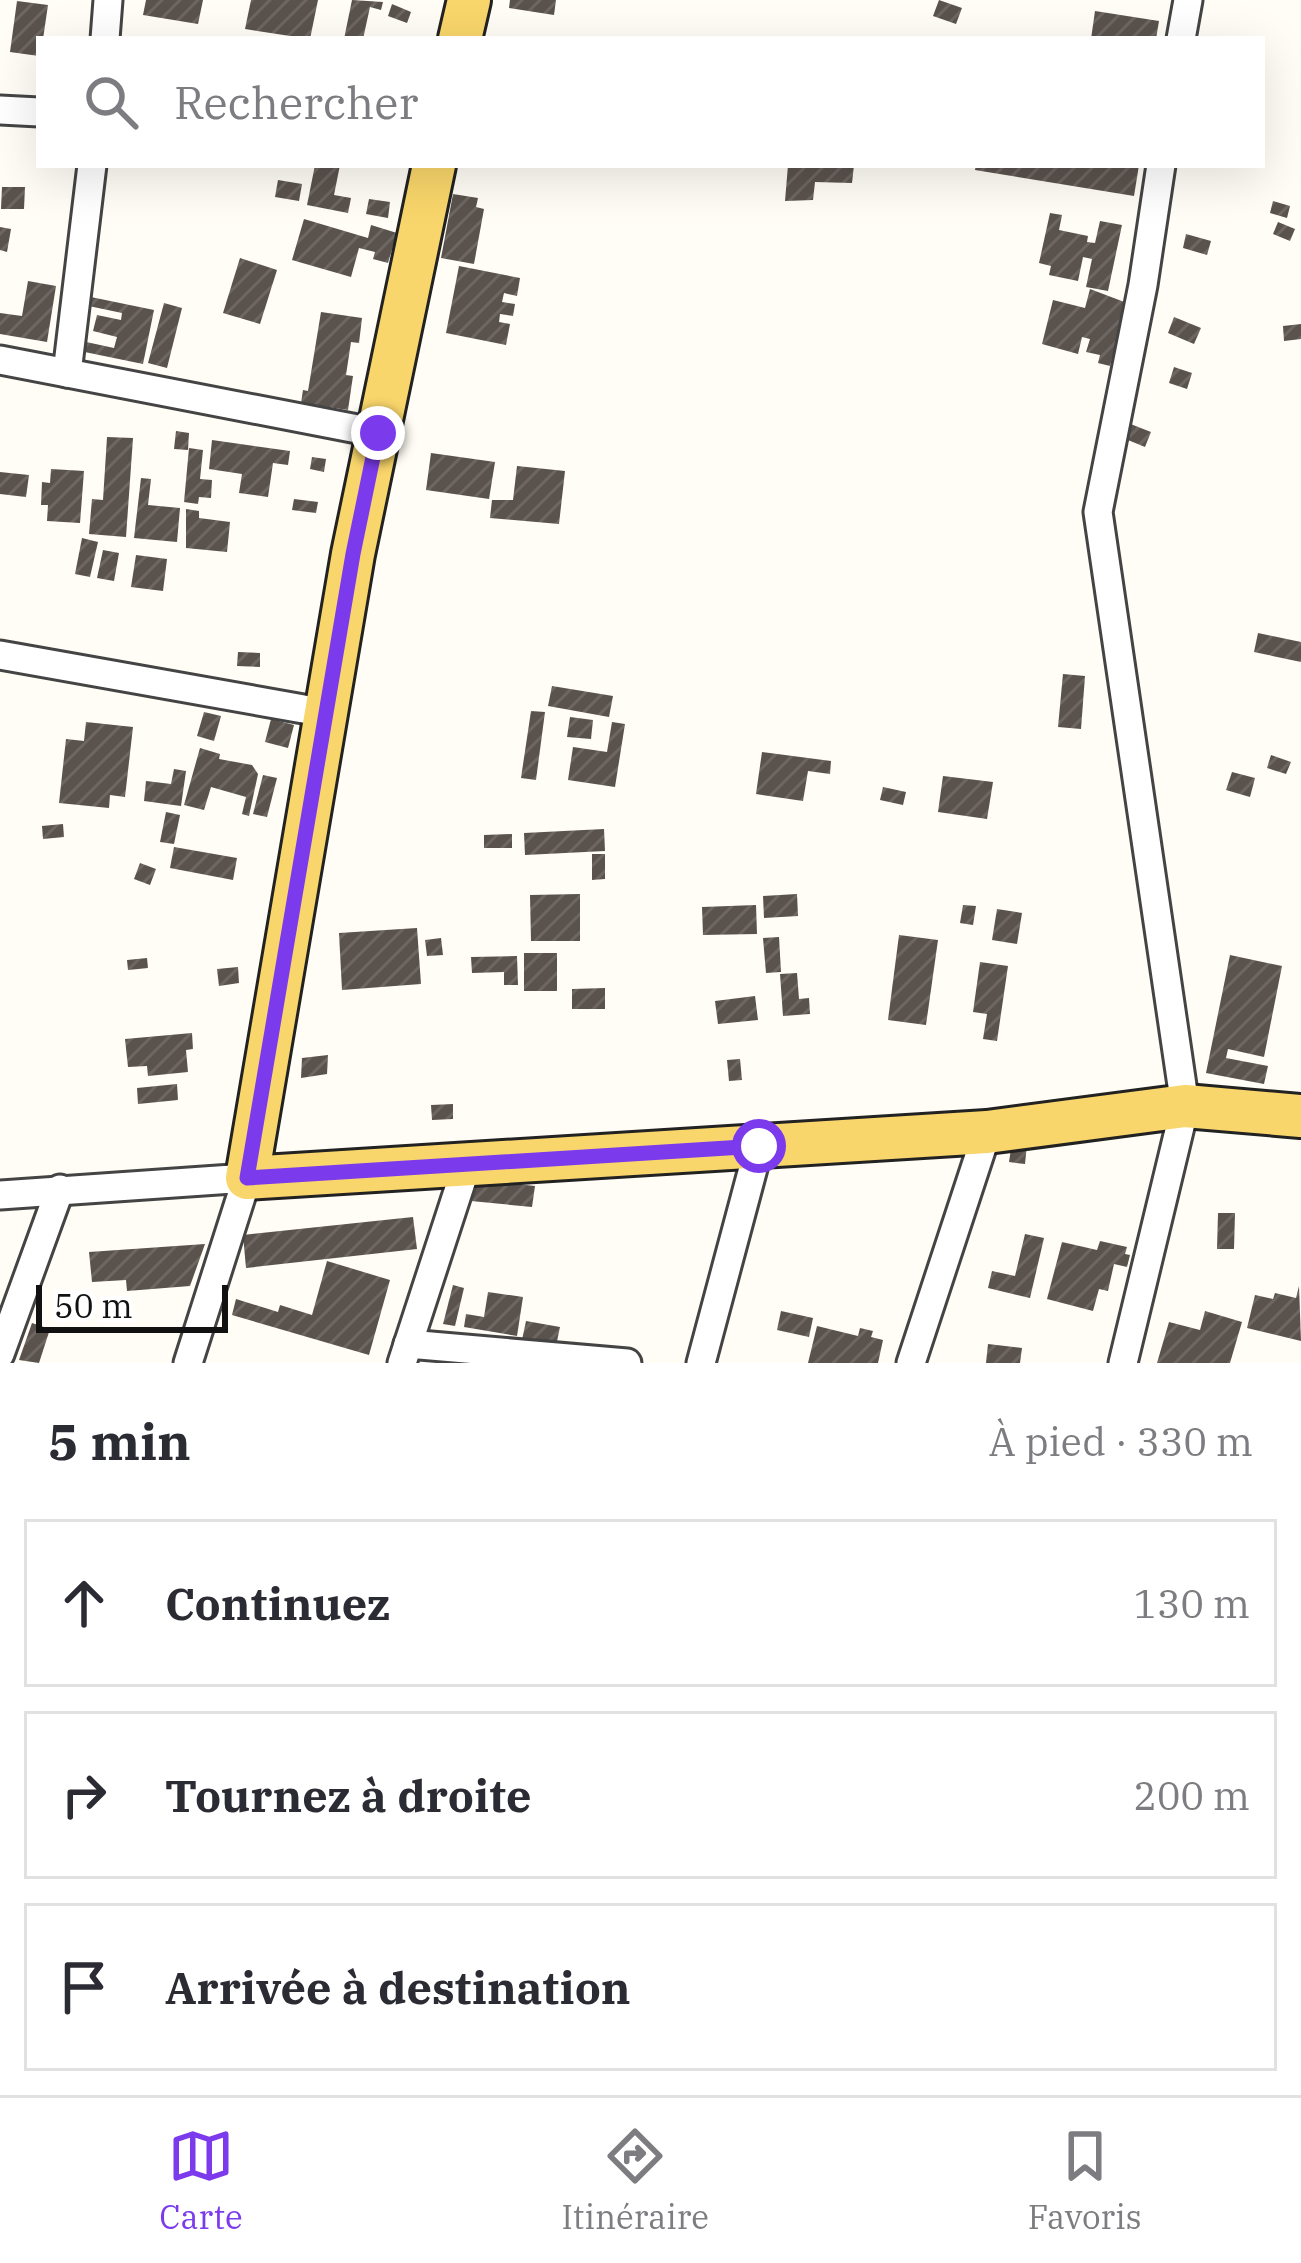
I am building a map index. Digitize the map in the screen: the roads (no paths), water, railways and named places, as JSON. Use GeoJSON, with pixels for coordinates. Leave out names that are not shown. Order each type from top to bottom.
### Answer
{"type":"FeatureCollection","features":[{"type":"Feature","properties":{"kind":"main road"},"geometry":{"type":"LineString","coordinates":[[461,36],[469,0]]}},
{"type":"Feature","properties":{"kind":"main road"},"geometry":{"type":"LineString","coordinates":[[433,168],[326,713],[247,1178],[987,1132],[1185,1106],[1301,1116]]}},
{"type":"Feature","properties":{"kind":"street"},"geometry":{"type":"LineString","coordinates":[[105,36],[108,0]]}},
{"type":"Feature","properties":{"kind":"street"},"geometry":{"type":"LineString","coordinates":[[1182,36],[1188,0]]}},
{"type":"Feature","properties":{"kind":"street"},"geometry":{"type":"LineString","coordinates":[[0,110],[36,112]]}},
{"type":"Feature","properties":{"kind":"street"},"geometry":{"type":"LineString","coordinates":[[67,373],[92,168]]}},
{"type":"Feature","properties":{"kind":"street"},"geometry":{"type":"LineString","coordinates":[[1123,1363],[1185,1106],[1098,512],[1162,168]]}},
{"type":"Feature","properties":{"kind":"street"},"geometry":{"type":"LineString","coordinates":[[0,360],[378,433]]}},
{"type":"Feature","properties":{"kind":"street"},"geometry":{"type":"LineString","coordinates":[[0,655],[326,713]]}},
{"type":"Feature","properties":{"kind":"street"},"geometry":{"type":"LineString","coordinates":[[911,1363],[987,1132]]}},
{"type":"Feature","properties":{"kind":"street"},"geometry":{"type":"LineString","coordinates":[[701,1363],[759,1146]]}},
{"type":"Feature","properties":{"kind":"street"},"geometry":{"type":"LineString","coordinates":[[467,1164],[405,1353],[626,1363]]}},
{"type":"Feature","properties":{"kind":"street"},"geometry":{"type":"LineString","coordinates":[[0,1195],[247,1178],[188,1363]]}},
{"type":"Feature","properties":{"kind":"street"},"geometry":{"type":"LineString","coordinates":[[0,1354],[60,1189]]}}]}
